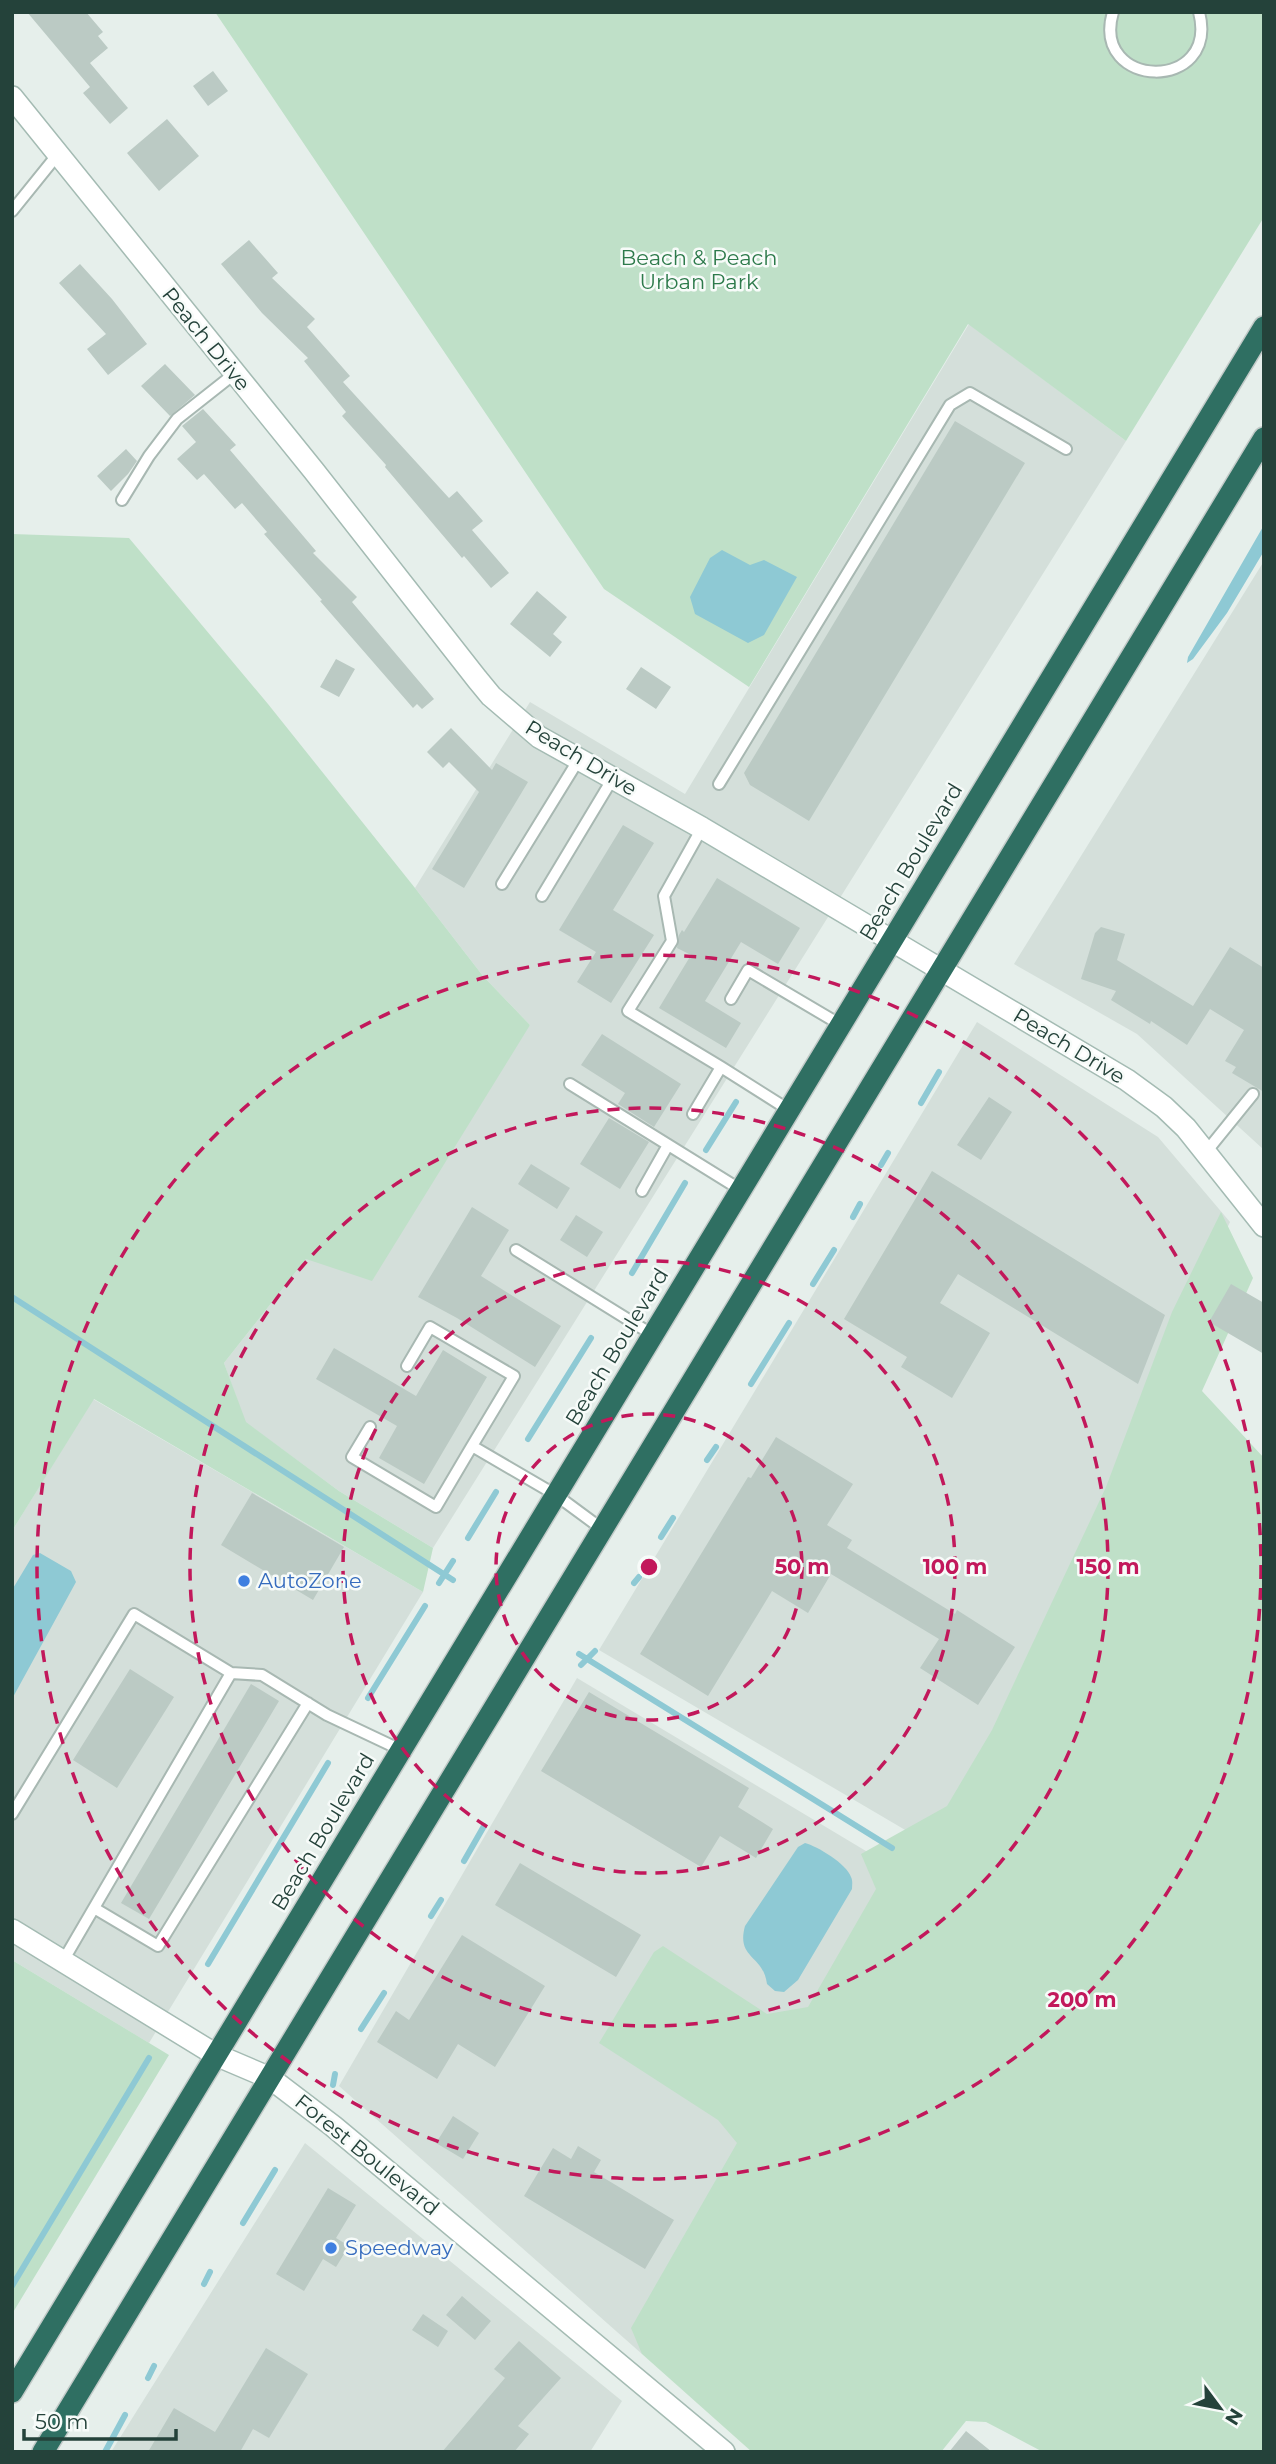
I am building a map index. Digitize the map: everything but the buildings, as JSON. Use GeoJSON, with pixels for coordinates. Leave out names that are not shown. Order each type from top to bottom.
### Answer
{"type":"FeatureCollection","features":[{"type":"Feature","properties":{"kind":"highway","name":"Beach Boulevard"},"geometry":{"type":"LineString","coordinates":[[12,2392],[1264,327]]}},
{"type":"Feature","properties":{"kind":"highway"},"geometry":{"type":"LineString","coordinates":[[43,2452],[1264,438]]}},
{"type":"Feature","properties":{"kind":"street","name":"Peach Drive"},"geometry":{"type":"LineString","coordinates":[[12,97],[491,696],[539,737],[702,828],[1128,1080],[1164,1107],[1206,1152],[1264,1226]]}},
{"type":"Feature","properties":{"kind":"street","name":"Forest Boulevard"},"geometry":{"type":"LineString","coordinates":[[14,1935],[63,1961],[216,2055],[270,2078],[333,2126],[724,2452]]}},
{"type":"Feature","properties":{"kind":"lane"},"geometry":{"type":"LineString","coordinates":[[1113,12],[1110,30],[1113,44],[1120,56],[1130,66],[1143,72],[1157,73],[1171,71],[1193,54],[1199,42],[1200,16],[1214,12]]}},
{"type":"Feature","properties":{"kind":"lane"},"geometry":{"type":"LineString","coordinates":[[12,211],[58,154]]}},
{"type":"Feature","properties":{"kind":"lane"},"geometry":{"type":"LineString","coordinates":[[122,500],[149,456],[177,419],[234,374]]}},
{"type":"Feature","properties":{"kind":"lane"},"geometry":{"type":"LineString","coordinates":[[719,784],[950,405],[970,393],[1066,449]]}},
{"type":"Feature","properties":{"kind":"lane"},"geometry":{"type":"LineString","coordinates":[[502,884],[579,759]]}},
{"type":"Feature","properties":{"kind":"lane"},"geometry":{"type":"LineString","coordinates":[[542,896],[613,778]]}},
{"type":"Feature","properties":{"kind":"lane"},"geometry":{"type":"LineString","coordinates":[[702,828],[664,895],[672,940],[628,1012],[789,1110]]}},
{"type":"Feature","properties":{"kind":"lane"},"geometry":{"type":"LineString","coordinates":[[732,999],[748,970],[841,1025]]}},
{"type":"Feature","properties":{"kind":"lane"},"geometry":{"type":"LineString","coordinates":[[693,1114],[721,1067]]}},
{"type":"Feature","properties":{"kind":"lane"},"geometry":{"type":"LineString","coordinates":[[570,1084],[741,1190]]}},
{"type":"Feature","properties":{"kind":"lane"},"geometry":{"type":"LineString","coordinates":[[1206,1152],[1253,1094]]}},
{"type":"Feature","properties":{"kind":"lane"},"geometry":{"type":"LineString","coordinates":[[642,1191],[668,1145]]}},
{"type":"Feature","properties":{"kind":"lane"},"geometry":{"type":"LineString","coordinates":[[516,1250],[653,1335]]}},
{"type":"Feature","properties":{"kind":"lane"},"geometry":{"type":"LineString","coordinates":[[370,1427],[352,1457],[436,1507],[514,1376],[430,1327],[407,1366]]}},
{"type":"Feature","properties":{"kind":"lane"},"geometry":{"type":"LineString","coordinates":[[472,1446],[556,1495],[602,1529]]}},
{"type":"Feature","properties":{"kind":"lane"},"geometry":{"type":"LineString","coordinates":[[12,1814],[134,1614],[231,1673],[262,1675],[327,1714],[401,1750]]}},
{"type":"Feature","properties":{"kind":"lane"},"geometry":{"type":"LineString","coordinates":[[63,1961],[231,1673]]}},
{"type":"Feature","properties":{"kind":"lane"},"geometry":{"type":"LineString","coordinates":[[94,1908],[158,1946],[308,1703]]}},
{"type":"Feature","properties":{"kind":"shaded area"},"geometry":{"type":"Polygon","coordinates":[[[969,324],[1126,441],[433,1548],[339,1491],[245,1422],[224,1363],[306,1259],[530,1025],[483,976],[415,888],[530,702],[685,794],[969,324]]]}},
{"type":"Feature","properties":{"kind":"shaded area"},"geometry":{"type":"Polygon","coordinates":[[[1264,561],[1263,1149],[1137,1034],[1014,964],[1264,561]]]}},
{"type":"Feature","properties":{"kind":"shaded area"},"geometry":{"type":"Polygon","coordinates":[[[977,1022],[1158,1137],[1230,1222],[1147,1396],[1048,1668],[941,1851],[599,1650],[977,1022]]]}},
{"type":"Feature","properties":{"kind":"shaded area"},"geometry":{"type":"Polygon","coordinates":[[[93,1399],[423,1592],[149,2043],[12,1960],[12,1531],[93,1399]]]}},
{"type":"Feature","properties":{"kind":"shaded area"},"geometry":{"type":"Polygon","coordinates":[[[577,1678],[921,1884],[642,2354],[339,2086],[577,1678]]]}},
{"type":"Feature","properties":{"kind":"shaded area"},"geometry":{"type":"Polygon","coordinates":[[[305,2143],[622,2401],[590,2452],[111,2452],[305,2143]]]}},
{"type":"Feature","properties":{"kind":"green space","name":"Beach & Peach Urban Park"},"geometry":{"type":"Polygon","coordinates":[[[215,12],[1264,12],[1264,217],[1126,441],[968,324],[749,687],[604,589],[215,12]]]}},
{"type":"Feature","properties":{"kind":"green space"},"geometry":{"type":"Polygon","coordinates":[[[12,534],[129,538],[268,704],[483,976],[530,1025],[372,1281],[306,1259],[224,1363],[246,1422],[339,1491],[433,1548],[423,1592],[94,1399],[12,1531],[12,534]]]}},
{"type":"Feature","properties":{"kind":"green space"},"geometry":{"type":"Polygon","coordinates":[[[1221,1212],[1253,1278],[1202,1391],[1264,1458],[1264,2452],[1043,2452],[986,2422],[966,2421],[941,2452],[752,2452],[642,2354],[631,2328],[737,2143],[718,2120],[599,2043],[654,1952],[663,1946],[767,2014],[808,2007],[876,1889],[861,1854],[947,1806],[992,1730],[1106,1487],[1172,1312],[1221,1212]]]}},
{"type":"Feature","properties":{"kind":"green space"},"geometry":{"type":"Polygon","coordinates":[[[12,1960],[169,2055],[12,2314],[12,1960]]]}},
{"type":"Feature","properties":{"kind":"water"},"geometry":{"type":"Polygon","coordinates":[[[1264,525],[1264,551],[1227,613],[1193,659],[1187,663],[1188,657],[1264,525]]]}},
{"type":"Feature","properties":{"kind":"water"},"geometry":{"type":"Polygon","coordinates":[[[722,550],[750,565],[764,560],[797,577],[764,635],[748,643],[695,614],[690,597],[710,558],[722,550]]]}},
{"type":"Feature","properties":{"kind":"water"},"geometry":{"type":"Polygon","coordinates":[[[40,1553],[71,1571],[76,1582],[12,1699],[12,1590],[33,1555],[40,1553]]]}},
{"type":"Feature","properties":{"kind":"water"},"geometry":{"type":"Polygon","coordinates":[[[805,1843],[838,1861],[852,1878],[852,1889],[798,1980],[784,1992],[775,1991],[767,1984],[761,1967],[744,1945],[745,1926],[798,1847],[805,1843]]]}},
{"type":"Feature","properties":{"kind":"waterway"},"geometry":{"type":"LineString","coordinates":[[921,1103],[939,1072]]}},
{"type":"Feature","properties":{"kind":"waterway"},"geometry":{"type":"LineString","coordinates":[[706,1150],[736,1102]]}},
{"type":"Feature","properties":{"kind":"waterway"},"geometry":{"type":"LineString","coordinates":[[881,1165],[888,1153]]}},
{"type":"Feature","properties":{"kind":"waterway"},"geometry":{"type":"LineString","coordinates":[[632,1273],[685,1183]]}},
{"type":"Feature","properties":{"kind":"waterway"},"geometry":{"type":"LineString","coordinates":[[853,1217],[860,1204]]}},
{"type":"Feature","properties":{"kind":"waterway"},"geometry":{"type":"LineString","coordinates":[[813,1284],[834,1250]]}},
{"type":"Feature","properties":{"kind":"waterway"},"geometry":{"type":"LineString","coordinates":[[12,1297],[453,1580]]}},
{"type":"Feature","properties":{"kind":"waterway"},"geometry":{"type":"LineString","coordinates":[[751,1384],[789,1323]]}},
{"type":"Feature","properties":{"kind":"waterway"},"geometry":{"type":"LineString","coordinates":[[528,1439],[591,1338]]}},
{"type":"Feature","properties":{"kind":"waterway"},"geometry":{"type":"LineString","coordinates":[[707,1460],[716,1447]]}},
{"type":"Feature","properties":{"kind":"waterway"},"geometry":{"type":"LineString","coordinates":[[468,1538],[496,1492]]}},
{"type":"Feature","properties":{"kind":"waterway"},"geometry":{"type":"LineString","coordinates":[[661,1537],[673,1518]]}},
{"type":"Feature","properties":{"kind":"waterway"},"geometry":{"type":"LineString","coordinates":[[439,1583],[453,1561]]}},
{"type":"Feature","properties":{"kind":"waterway"},"geometry":{"type":"LineString","coordinates":[[634,1583],[639,1577]]}},
{"type":"Feature","properties":{"kind":"waterway"},"geometry":{"type":"LineString","coordinates":[[368,1698],[425,1606]]}},
{"type":"Feature","properties":{"kind":"waterway"},"geometry":{"type":"LineString","coordinates":[[581,1665],[595,1651]]}},
{"type":"Feature","properties":{"kind":"waterway"},"geometry":{"type":"LineString","coordinates":[[579,1654],[892,1848]]}},
{"type":"Feature","properties":{"kind":"waterway"},"geometry":{"type":"LineString","coordinates":[[208,1964],[328,1763]]}},
{"type":"Feature","properties":{"kind":"waterway"},"geometry":{"type":"LineString","coordinates":[[464,1861],[484,1826]]}},
{"type":"Feature","properties":{"kind":"waterway"},"geometry":{"type":"LineString","coordinates":[[431,1916],[441,1900]]}},
{"type":"Feature","properties":{"kind":"waterway"},"geometry":{"type":"LineString","coordinates":[[361,2029],[384,1993]]}},
{"type":"Feature","properties":{"kind":"waterway"},"geometry":{"type":"LineString","coordinates":[[12,2286],[149,2058]]}},
{"type":"Feature","properties":{"kind":"waterway"},"geometry":{"type":"LineString","coordinates":[[333,2085],[335,2074]]}},
{"type":"Feature","properties":{"kind":"waterway"},"geometry":{"type":"LineString","coordinates":[[243,2223],[275,2170]]}},
{"type":"Feature","properties":{"kind":"waterway"},"geometry":{"type":"LineString","coordinates":[[204,2284],[210,2272]]}},
{"type":"Feature","properties":{"kind":"waterway"},"geometry":{"type":"LineString","coordinates":[[148,2378],[154,2366]]}},
{"type":"Feature","properties":{"kind":"waterway"},"geometry":{"type":"LineString","coordinates":[[105,2452],[125,2415]]}},
{"type":"Feature","properties":{"kind":"place","name":"AutoZone"},"geometry":{"type":"Point","coordinates":[244,1581]}},
{"type":"Feature","properties":{"kind":"place","name":"Speedway"},"geometry":{"type":"Point","coordinates":[331,2248]}}]}
